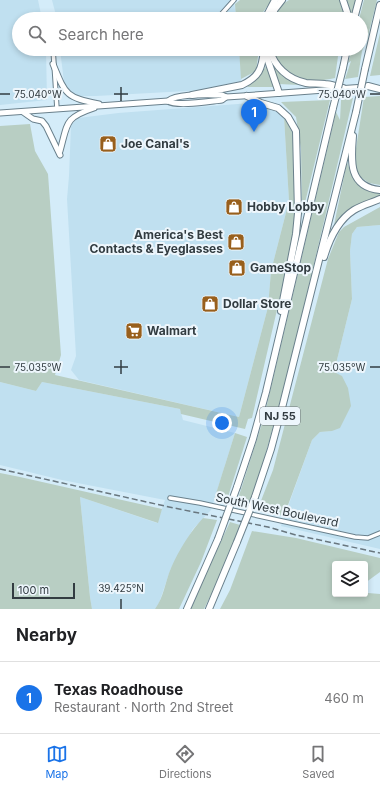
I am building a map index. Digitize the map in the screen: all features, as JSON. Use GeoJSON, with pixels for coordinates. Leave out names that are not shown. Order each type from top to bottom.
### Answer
{"type":"FeatureCollection","features":[{"type":"Feature","properties":{"kind":"highway"},"geometry":{"type":"LineString","coordinates":[[269,12],[275,0]]}},
{"type":"Feature","properties":{"kind":"highway"},"geometry":{"type":"LineString","coordinates":[[274,12],[282,0]]}},
{"type":"Feature","properties":{"kind":"highway"},"geometry":{"type":"LineString","coordinates":[[343,0],[347,12]]}},
{"type":"Feature","properties":{"kind":"highway"},"geometry":{"type":"LineString","coordinates":[[356,12],[359,0]]}},
{"type":"Feature","properties":{"kind":"highway","name":"NJ 55"},"geometry":{"type":"LineString","coordinates":[[209,609],[255,497],[271,448],[356,112],[380,5]]}},
{"type":"Feature","properties":{"kind":"highway"},"geometry":{"type":"LineString","coordinates":[[192,96],[242,85],[248,82],[255,78],[263,64],[265,56]]}},
{"type":"Feature","properties":{"kind":"highway"},"geometry":{"type":"LineString","coordinates":[[268,56],[279,93]]}},
{"type":"Feature","properties":{"kind":"highway"},"geometry":{"type":"LineString","coordinates":[[271,56],[285,74],[291,78],[307,83],[326,84],[343,88]]}},
{"type":"Feature","properties":{"kind":"highway"},"geometry":{"type":"LineString","coordinates":[[343,68],[344,56]]}},
{"type":"Feature","properties":{"kind":"highway","name":"NJ 55"},"geometry":{"type":"LineString","coordinates":[[187,609],[218,539],[237,487],[259,418],[346,56]]}},
{"type":"Feature","properties":{"kind":"highway"},"geometry":{"type":"LineString","coordinates":[[368,86],[380,89]]}},
{"type":"Feature","properties":{"kind":"highway"},"geometry":{"type":"LineString","coordinates":[[247,96],[261,103],[272,105],[283,113],[293,125],[297,139],[297,224],[270,375]]}},
{"type":"Feature","properties":{"kind":"highway"},"geometry":{"type":"LineString","coordinates":[[356,112],[352,166],[355,174],[361,182],[369,188],[380,190]]}},
{"type":"Feature","properties":{"kind":"highway"},"geometry":{"type":"LineString","coordinates":[[301,334],[325,253],[332,237],[341,222],[350,213],[380,199]]}},
{"type":"Feature","properties":{"kind":"main road"},"geometry":{"type":"LineString","coordinates":[[53,64],[66,92],[78,99],[104,105]]}},
{"type":"Feature","properties":{"kind":"main road"},"geometry":{"type":"LineString","coordinates":[[168,101],[172,97],[222,95],[226,97],[247,96],[380,86]]}},
{"type":"Feature","properties":{"kind":"main road"},"geometry":{"type":"LineString","coordinates":[[0,113],[168,101],[172,103],[188,103],[222,100],[226,97]]}},
{"type":"Feature","properties":{"kind":"main road"},"geometry":{"type":"LineString","coordinates":[[23,112],[33,119],[42,121],[60,153],[69,120],[78,114],[104,105]]}},
{"type":"Feature","properties":{"kind":"street"},"geometry":{"type":"LineString","coordinates":[[223,12],[234,0]]}},
{"type":"Feature","properties":{"kind":"street"},"geometry":{"type":"LineString","coordinates":[[52,56],[57,109]]}},
{"type":"Feature","properties":{"kind":"street","name":"South West Boulevard"},"geometry":{"type":"LineString","coordinates":[[170,498],[200,503],[355,537],[368,538],[380,533]]}},
{"type":"Feature","properties":{"kind":"shaded area"},"geometry":{"type":"Polygon","coordinates":[[[0,0],[38,0],[41,12],[12,12],[12,56],[46,56],[47,100],[0,105],[0,0]]]}},
{"type":"Feature","properties":{"kind":"shaded area"},"geometry":{"type":"Polygon","coordinates":[[[52,0],[234,0],[235,12],[55,12],[52,0]]]}},
{"type":"Feature","properties":{"kind":"shaded area"},"geometry":{"type":"Polygon","coordinates":[[[61,56],[240,56],[242,88],[81,96],[74,95],[64,82],[61,56]]]}},
{"type":"Feature","properties":{"kind":"shaded area"},"geometry":{"type":"Polygon","coordinates":[[[251,103],[272,107],[284,117],[289,201],[271,271],[268,307],[239,417],[79,380],[71,370],[76,356],[67,199],[71,125],[78,118],[118,113],[251,103]]]}},
{"type":"Feature","properties":{"kind":"shaded area"},"geometry":{"type":"Polygon","coordinates":[[[380,225],[380,549],[281,526],[312,440],[320,432],[332,431],[334,372],[352,299],[350,251],[352,234],[357,227],[380,225]]]}},
{"type":"Feature","properties":{"kind":"shaded area"},"geometry":{"type":"Polygon","coordinates":[[[0,382],[36,391],[42,382],[180,409],[183,420],[235,433],[211,510],[193,529],[171,568],[159,603],[155,609],[92,609],[80,497],[157,523],[165,500],[62,480],[0,465],[0,382]]]}},
{"type":"Feature","properties":{"kind":"green space"},"geometry":{"type":"Polygon","coordinates":[[[240,0],[272,0],[263,12],[236,12],[235,4],[240,0]]]}},
{"type":"Feature","properties":{"kind":"green space"},"geometry":{"type":"Polygon","coordinates":[[[289,0],[340,0],[343,12],[278,12],[283,4],[289,0]]]}},
{"type":"Feature","properties":{"kind":"green space"},"geometry":{"type":"Polygon","coordinates":[[[344,0],[356,0],[353,12],[351,12],[344,0]]]}},
{"type":"Feature","properties":{"kind":"green space"},"geometry":{"type":"Polygon","coordinates":[[[364,0],[377,0],[368,36],[368,12],[361,12],[364,0]]]}},
{"type":"Feature","properties":{"kind":"green space"},"geometry":{"type":"Polygon","coordinates":[[[380,33],[380,75],[370,76],[380,33]]]}},
{"type":"Feature","properties":{"kind":"green space"},"geometry":{"type":"Polygon","coordinates":[[[239,56],[258,56],[256,71],[241,79],[239,56]]]}},
{"type":"Feature","properties":{"kind":"green space"},"geometry":{"type":"Polygon","coordinates":[[[275,56],[338,56],[335,78],[307,81],[300,80],[283,67],[275,56]]]}},
{"type":"Feature","properties":{"kind":"green space"},"geometry":{"type":"Polygon","coordinates":[[[350,56],[361,56],[358,77],[345,79],[351,61],[348,63],[350,56]]]}},
{"type":"Feature","properties":{"kind":"green space"},"geometry":{"type":"Polygon","coordinates":[[[272,64],[283,76],[299,85],[279,84],[272,64]]]}},
{"type":"Feature","properties":{"kind":"green space"},"geometry":{"type":"Polygon","coordinates":[[[266,66],[274,87],[247,87],[260,76],[266,66]]]}},
{"type":"Feature","properties":{"kind":"green space"},"geometry":{"type":"Polygon","coordinates":[[[380,96],[380,185],[369,183],[359,176],[354,161],[364,97],[380,96]]]}},
{"type":"Feature","properties":{"kind":"green space"},"geometry":{"type":"Polygon","coordinates":[[[353,98],[294,349],[261,471],[248,506],[236,505],[264,417],[336,112],[340,120],[341,100],[353,98]]]}},
{"type":"Feature","properties":{"kind":"green space"},"geometry":{"type":"Polygon","coordinates":[[[330,100],[302,215],[301,149],[296,117],[281,102],[330,100]]]}},
{"type":"Feature","properties":{"kind":"green space"},"geometry":{"type":"Polygon","coordinates":[[[284,117],[292,132],[295,160],[295,218],[292,245],[252,418],[248,419],[245,429],[181,414],[180,409],[42,382],[36,391],[0,382],[0,126],[30,124],[35,151],[48,174],[61,355],[55,375],[239,417],[268,307],[271,271],[289,201],[284,117]]]}},
{"type":"Feature","properties":{"kind":"green space"},"geometry":{"type":"Polygon","coordinates":[[[347,162],[352,175],[358,184],[367,190],[380,193],[380,197],[348,210],[334,225],[347,162]]]}},
{"type":"Feature","properties":{"kind":"green space"},"geometry":{"type":"Polygon","coordinates":[[[380,207],[380,225],[357,227],[352,234],[350,251],[352,299],[334,372],[342,376],[348,388],[351,406],[340,428],[332,431],[320,432],[312,440],[284,516],[257,511],[273,470],[328,259],[339,232],[344,227],[380,207]]]}},
{"type":"Feature","properties":{"kind":"green space"},"geometry":{"type":"Polygon","coordinates":[[[235,433],[247,437],[226,503],[214,500],[235,433]]]}},
{"type":"Feature","properties":{"kind":"green space"},"geometry":{"type":"Polygon","coordinates":[[[0,473],[162,509],[158,523],[80,497],[92,609],[0,609],[0,473]]]}},
{"type":"Feature","properties":{"kind":"green space"},"geometry":{"type":"Polygon","coordinates":[[[203,518],[217,520],[201,562],[179,609],[155,609],[160,600],[171,568],[189,535],[203,518]]]}},
{"type":"Feature","properties":{"kind":"green space"},"geometry":{"type":"Polygon","coordinates":[[[230,522],[240,525],[227,563],[204,609],[189,609],[230,522]]]}},
{"type":"Feature","properties":{"kind":"green space"},"geometry":{"type":"Polygon","coordinates":[[[252,531],[296,538],[380,558],[380,572],[368,581],[368,561],[332,561],[332,597],[368,597],[368,593],[380,594],[380,609],[220,609],[230,590],[252,531]]]}},
{"type":"Feature","properties":{"kind":"railway"},"geometry":{"type":"LineString","coordinates":[[0,469],[169,507],[268,527],[296,535],[380,553]]}},
{"type":"Feature","properties":{"kind":"place","name":"Texas Roadhouse"},"geometry":{"type":"Point","coordinates":[254,132]}},
{"type":"Feature","properties":{"kind":"place","name":"Joe Canal's"},"geometry":{"type":"Point","coordinates":[108,144]}},
{"type":"Feature","properties":{"kind":"place","name":"Hobby Lobby"},"geometry":{"type":"Point","coordinates":[234,207]}},
{"type":"Feature","properties":{"kind":"place","name":"America's Best Contacts & Eyeglasses"},"geometry":{"type":"Point","coordinates":[236,242]}},
{"type":"Feature","properties":{"kind":"place","name":"GameStop"},"geometry":{"type":"Point","coordinates":[237,268]}},
{"type":"Feature","properties":{"kind":"place","name":"Dollar Store"},"geometry":{"type":"Point","coordinates":[210,304]}},
{"type":"Feature","properties":{"kind":"place","name":"Walmart"},"geometry":{"type":"Point","coordinates":[134,331]}}]}
